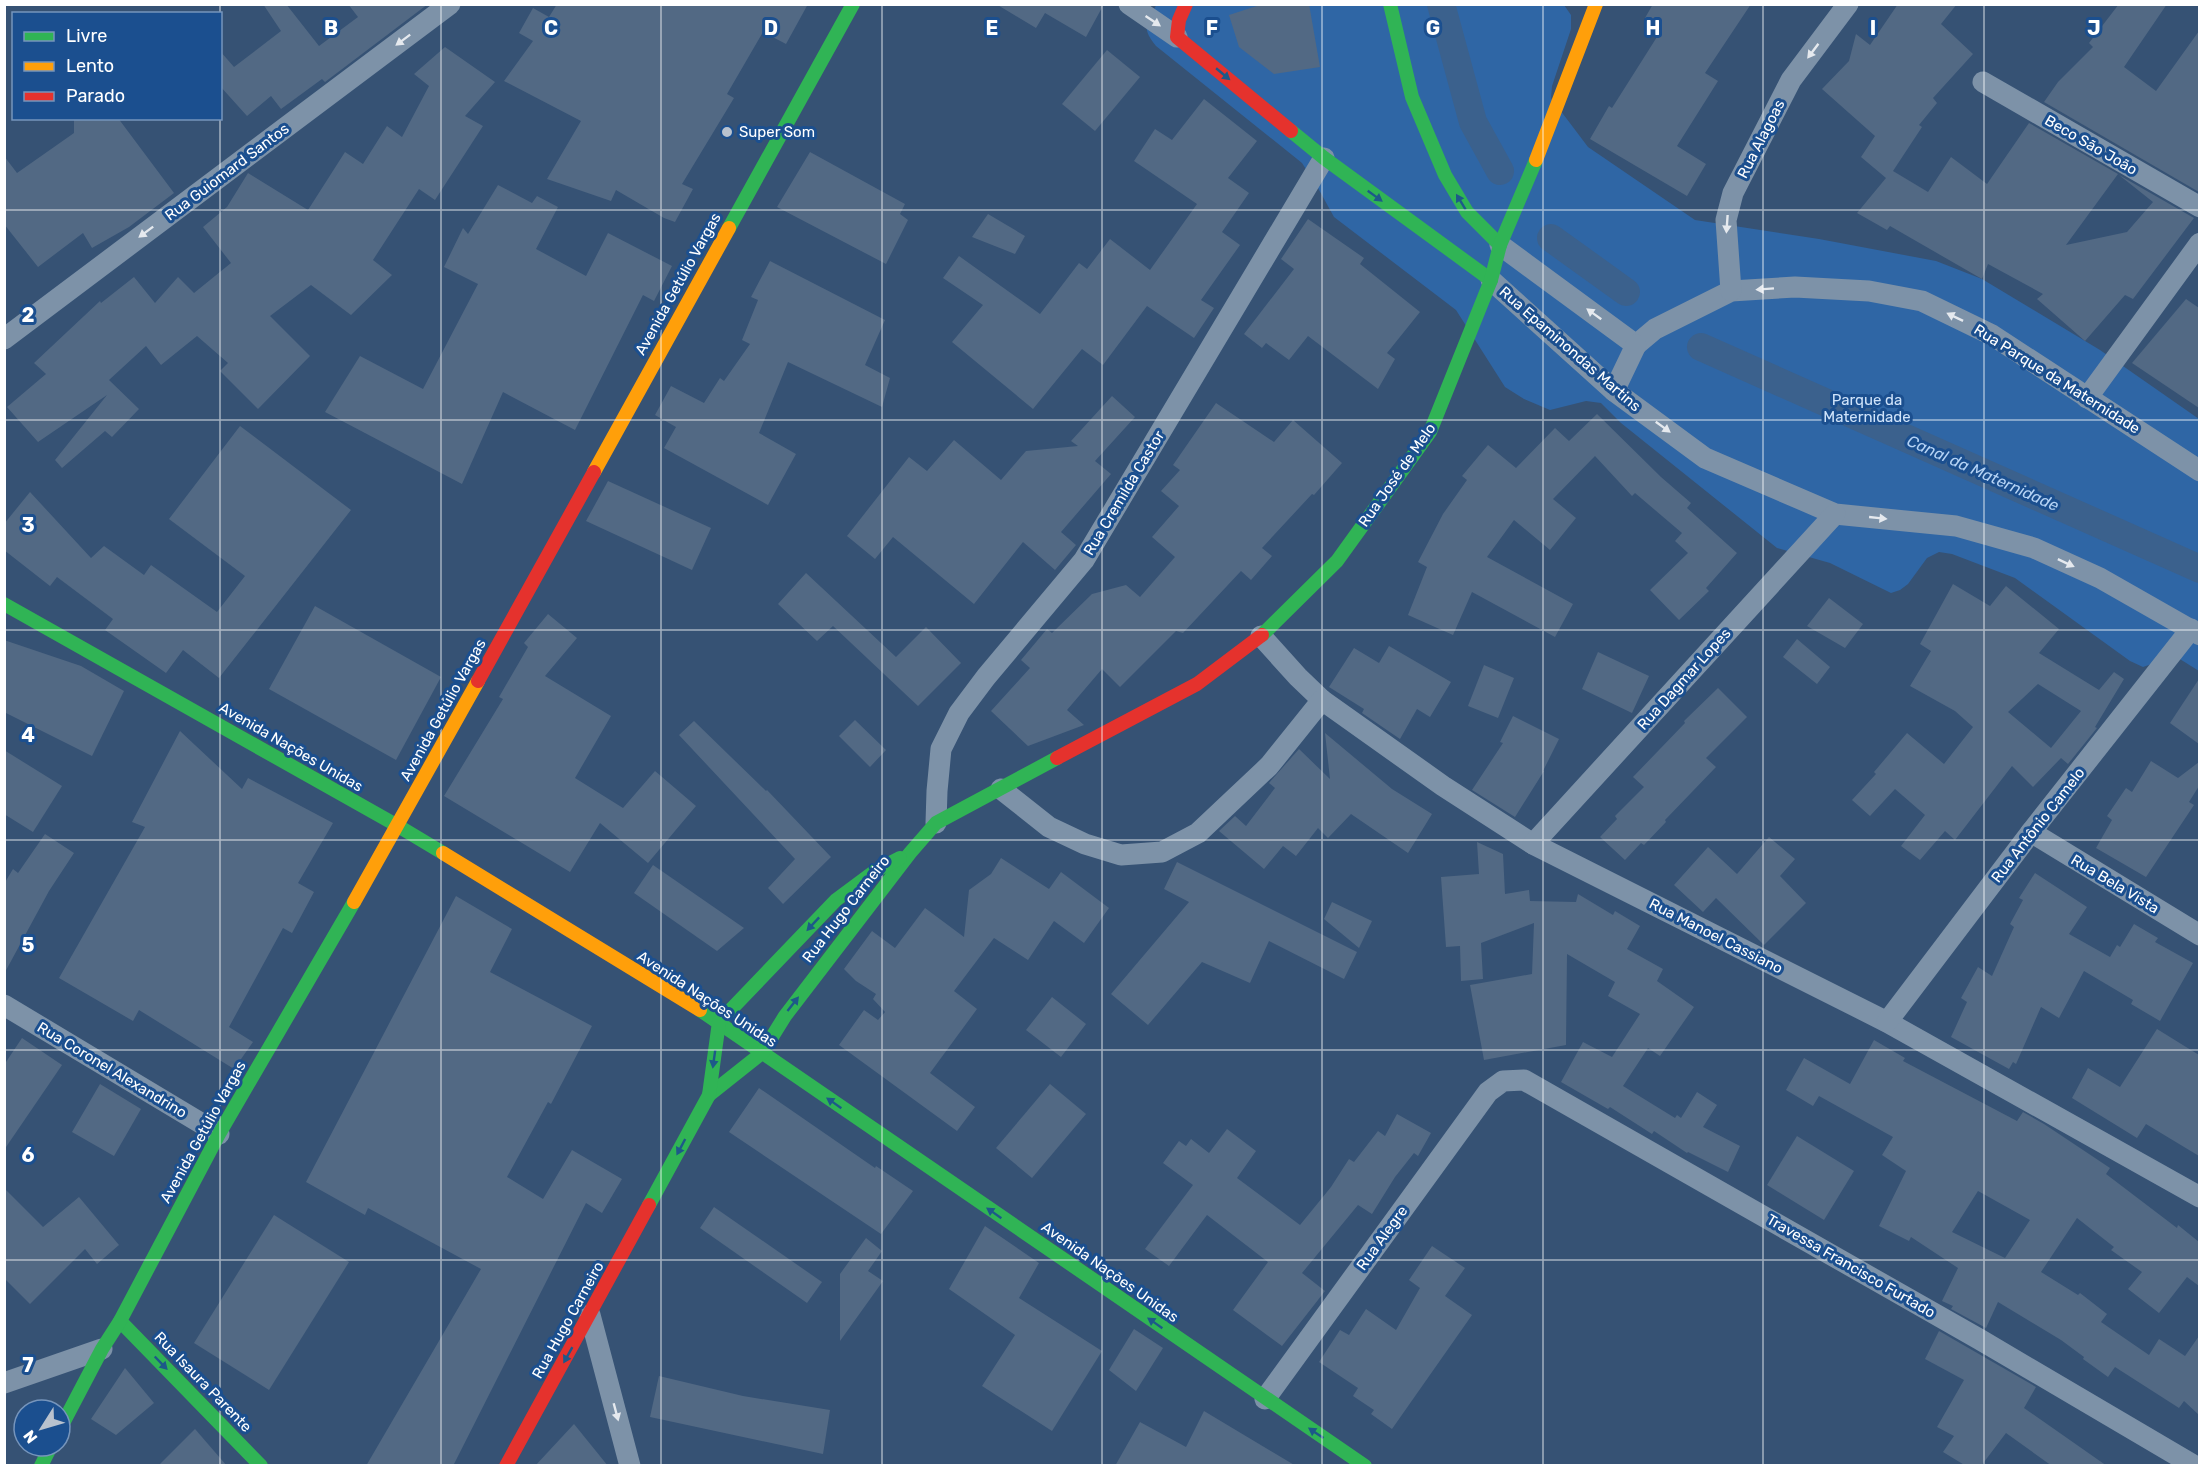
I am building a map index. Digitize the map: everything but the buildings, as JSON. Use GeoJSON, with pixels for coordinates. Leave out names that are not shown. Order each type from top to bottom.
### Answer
{"type":"FeatureCollection","features":[{"type":"Feature","properties":{"kind":"street","name":"Rua Guiomard Santos"},"geometry":{"type":"LineString","coordinates":[[4,339],[450,4]]}},
{"type":"Feature","properties":{"kind":"street"},"geometry":{"type":"LineString","coordinates":[[833,4],[837,30]]}},
{"type":"Feature","properties":{"kind":"street","name":"Avenida Getúlio Vargas"},"geometry":{"type":"LineString","coordinates":[[72,1406],[102,1348],[120,1321],[219,1134],[398,826],[853,4]]}},
{"type":"Feature","properties":{"kind":"street","name":"Rua Epaminondas Martins"},"geometry":{"type":"LineString","coordinates":[[1129,4],[1177,37],[1324,158],[1491,280],[1614,391],[1705,458],[1835,514],[1956,526],[2034,548],[2100,578],[2195,632]]}},
{"type":"Feature","properties":{"kind":"street"},"geometry":{"type":"LineString","coordinates":[[1177,37],[1179,20],[1186,4]]}},
{"type":"Feature","properties":{"kind":"street"},"geometry":{"type":"LineString","coordinates":[[1390,4],[1412,97],[1445,176],[1467,212],[1500,245],[1636,345]]}},
{"type":"Feature","properties":{"kind":"street","name":"Rua José de Melo"},"geometry":{"type":"LineString","coordinates":[[910,853],[936,823],[1197,684],[1261,636],[1337,561],[1430,432],[1491,280],[1500,245],[1536,165],[1596,4]]}},
{"type":"Feature","properties":{"kind":"street","name":"Rua Alagoas"},"geometry":{"type":"LineString","coordinates":[[1731,291],[1726,220],[1733,193],[1791,80],[1848,4]]}},
{"type":"Feature","properties":{"kind":"street","name":"Beco São João"},"geometry":{"type":"LineString","coordinates":[[1983,82],[2199,207]]}},
{"type":"Feature","properties":{"kind":"street","name":"Rua Cremilda Castor"},"geometry":{"type":"LineString","coordinates":[[936,823],[936,791],[941,750],[959,713],[986,677],[1084,560],[1324,158]]}},
{"type":"Feature","properties":{"kind":"street"},"geometry":{"type":"LineString","coordinates":[[2087,398],[2199,243]]}},
{"type":"Feature","properties":{"kind":"street","name":"Rua Parque da Maternidade"},"geometry":{"type":"LineString","coordinates":[[1614,391],[1636,345],[1655,329],[1731,291],[1795,287],[1869,291],[1922,301],[1992,335],[2199,471]]}},
{"type":"Feature","properties":{"kind":"street","name":"Rua Dagmar Lopes"},"geometry":{"type":"LineString","coordinates":[[1533,844],[1835,514]]}},
{"type":"Feature","properties":{"kind":"street","name":"Avenida Nações Unidas"},"geometry":{"type":"LineString","coordinates":[[4,604],[398,826],[719,1022],[1365,1466]]}},
{"type":"Feature","properties":{"kind":"street","name":"Rua Antônio Camelo"},"geometry":{"type":"LineString","coordinates":[[1887,1023],[2031,832],[2195,632]]}},
{"type":"Feature","properties":{"kind":"street","name":"Rua Manoel Cassiano"},"geometry":{"type":"LineString","coordinates":[[1261,636],[1322,700],[1443,786],[1533,844],[1887,1023],[2199,1197]]}},
{"type":"Feature","properties":{"kind":"street"},"geometry":{"type":"LineString","coordinates":[[1001,789],[1049,826],[1085,844],[1122,855],[1162,852],[1198,833],[1269,766],[1322,700]]}},
{"type":"Feature","properties":{"kind":"street","name":"Rua Bela Vista"},"geometry":{"type":"LineString","coordinates":[[2031,832],[2199,936]]}},
{"type":"Feature","properties":{"kind":"street","name":"Rua Hugo Carneiro"},"geometry":{"type":"LineString","coordinates":[[506,1466],[709,1095],[719,1022],[836,900],[875,871],[910,853]]}},
{"type":"Feature","properties":{"kind":"street","name":"Rua Hugo Carneiro"},"geometry":{"type":"LineString","coordinates":[[709,1095],[762,1053],[785,1016],[910,853]]}},
{"type":"Feature","properties":{"kind":"street","name":"Rua Coronel Alexandrino"},"geometry":{"type":"LineString","coordinates":[[4,1005],[219,1134]]}},
{"type":"Feature","properties":{"kind":"street","name":"Travessa Francisco Furtado"},"geometry":{"type":"LineString","coordinates":[[1503,1081],[1524,1080],[1588,1115],[2195,1466]]}},
{"type":"Feature","properties":{"kind":"street","name":"Rua Alegre"},"geometry":{"type":"LineString","coordinates":[[1265,1399],[1488,1092],[1503,1081]]}},
{"type":"Feature","properties":{"kind":"street"},"geometry":{"type":"LineString","coordinates":[[590,1315],[630,1466]]}},
{"type":"Feature","properties":{"kind":"street","name":"Rua Isaura Parente"},"geometry":{"type":"LineString","coordinates":[[120,1321],[261,1466]]}},
{"type":"Feature","properties":{"kind":"street"},"geometry":{"type":"LineString","coordinates":[[4,1383],[102,1348]]}},
{"type":"Feature","properties":{"kind":"green space","name":"Parque da Maternidade"},"geometry":{"type":"Polygon","coordinates":[[[1157,4],[1564,5],[1571,15],[1571,29],[1552,86],[1551,98],[1588,147],[1695,220],[1819,239],[1936,261],[1982,279],[2100,350],[2199,419],[2199,671],[2175,656],[2143,667],[2130,661],[2015,578],[1952,554],[1939,552],[1927,558],[1908,584],[1891,593],[1830,563],[1777,548],[1621,423],[1601,403],[1586,401],[1550,410],[1524,399],[1505,387],[1456,310],[1334,217],[1302,163],[1156,46],[1148,35],[1147,25],[1157,4]]]}},
{"type":"Feature","properties":{"kind":"waterway","name":"Canal da Maternidade"},"geometry":{"type":"LineString","coordinates":[[1441,4],[1473,122],[1500,171]]}},
{"type":"Feature","properties":{"kind":"waterway","name":"Canal da Maternidade"},"geometry":{"type":"LineString","coordinates":[[1551,238],[1626,292]]}},
{"type":"Feature","properties":{"kind":"waterway","name":"Canal da Maternidade"},"geometry":{"type":"LineString","coordinates":[[1701,347],[2200,569]]}},
{"type":"Feature","properties":{"kind":"traffic: fast"},"geometry":{"type":"LineString","coordinates":[[729,228],[853,4]]}},
{"type":"Feature","properties":{"kind":"traffic: fast"},"geometry":{"type":"LineString","coordinates":[[1390,4],[1412,97],[1445,175],[1467,212],[1500,245]]}},
{"type":"Feature","properties":{"kind":"traffic: fast"},"geometry":{"type":"LineString","coordinates":[[1291,131],[1324,158],[1491,280]]}},
{"type":"Feature","properties":{"kind":"traffic: fast"},"geometry":{"type":"LineString","coordinates":[[1262,635],[1337,561],[1430,432],[1491,280],[1500,245],[1536,160]]}},
{"type":"Feature","properties":{"kind":"traffic: fast"},"geometry":{"type":"LineString","coordinates":[[4,604],[443,853]]}},
{"type":"Feature","properties":{"kind":"traffic: fast"},"geometry":{"type":"LineString","coordinates":[[709,1095],[762,1053],[785,1016],[910,853],[936,823],[1057,758]]}},
{"type":"Feature","properties":{"kind":"traffic: fast"},"geometry":{"type":"LineString","coordinates":[[649,1205],[709,1095],[719,1022],[836,900],[875,871],[900,858]]}},
{"type":"Feature","properties":{"kind":"traffic: fast"},"geometry":{"type":"LineString","coordinates":[[72,1406],[219,1134],[354,902]]}},
{"type":"Feature","properties":{"kind":"traffic: fast"},"geometry":{"type":"LineString","coordinates":[[700,1010],[1365,1466]]}},
{"type":"Feature","properties":{"kind":"traffic: fast"},"geometry":{"type":"LineString","coordinates":[[120,1321],[261,1466]]}},
{"type":"Feature","properties":{"kind":"traffic: fast"},"geometry":{"type":"LineString","coordinates":[[41,1466],[45,1458]]}},
{"type":"Feature","properties":{"kind":"traffic: slow"},"geometry":{"type":"LineString","coordinates":[[1536,160],[1596,4]]}},
{"type":"Feature","properties":{"kind":"traffic: slow"},"geometry":{"type":"LineString","coordinates":[[594,472],[729,228]]}},
{"type":"Feature","properties":{"kind":"traffic: slow"},"geometry":{"type":"LineString","coordinates":[[354,902],[478,681]]}},
{"type":"Feature","properties":{"kind":"traffic: slow"},"geometry":{"type":"LineString","coordinates":[[443,853],[700,1010]]}},
{"type":"Feature","properties":{"kind":"traffic: jam"},"geometry":{"type":"LineString","coordinates":[[1186,4],[1179,20],[1177,37],[1291,131]]}},
{"type":"Feature","properties":{"kind":"traffic: jam"},"geometry":{"type":"LineString","coordinates":[[478,681],[594,472]]}},
{"type":"Feature","properties":{"kind":"traffic: jam"},"geometry":{"type":"LineString","coordinates":[[1057,758],[1197,684],[1262,635]]}},
{"type":"Feature","properties":{"kind":"traffic: jam"},"geometry":{"type":"LineString","coordinates":[[506,1466],[649,1205]]}},
{"type":"Feature","properties":{"kind":"place","name":"Super Som"},"geometry":{"type":"Point","coordinates":[727,132]}}]}
